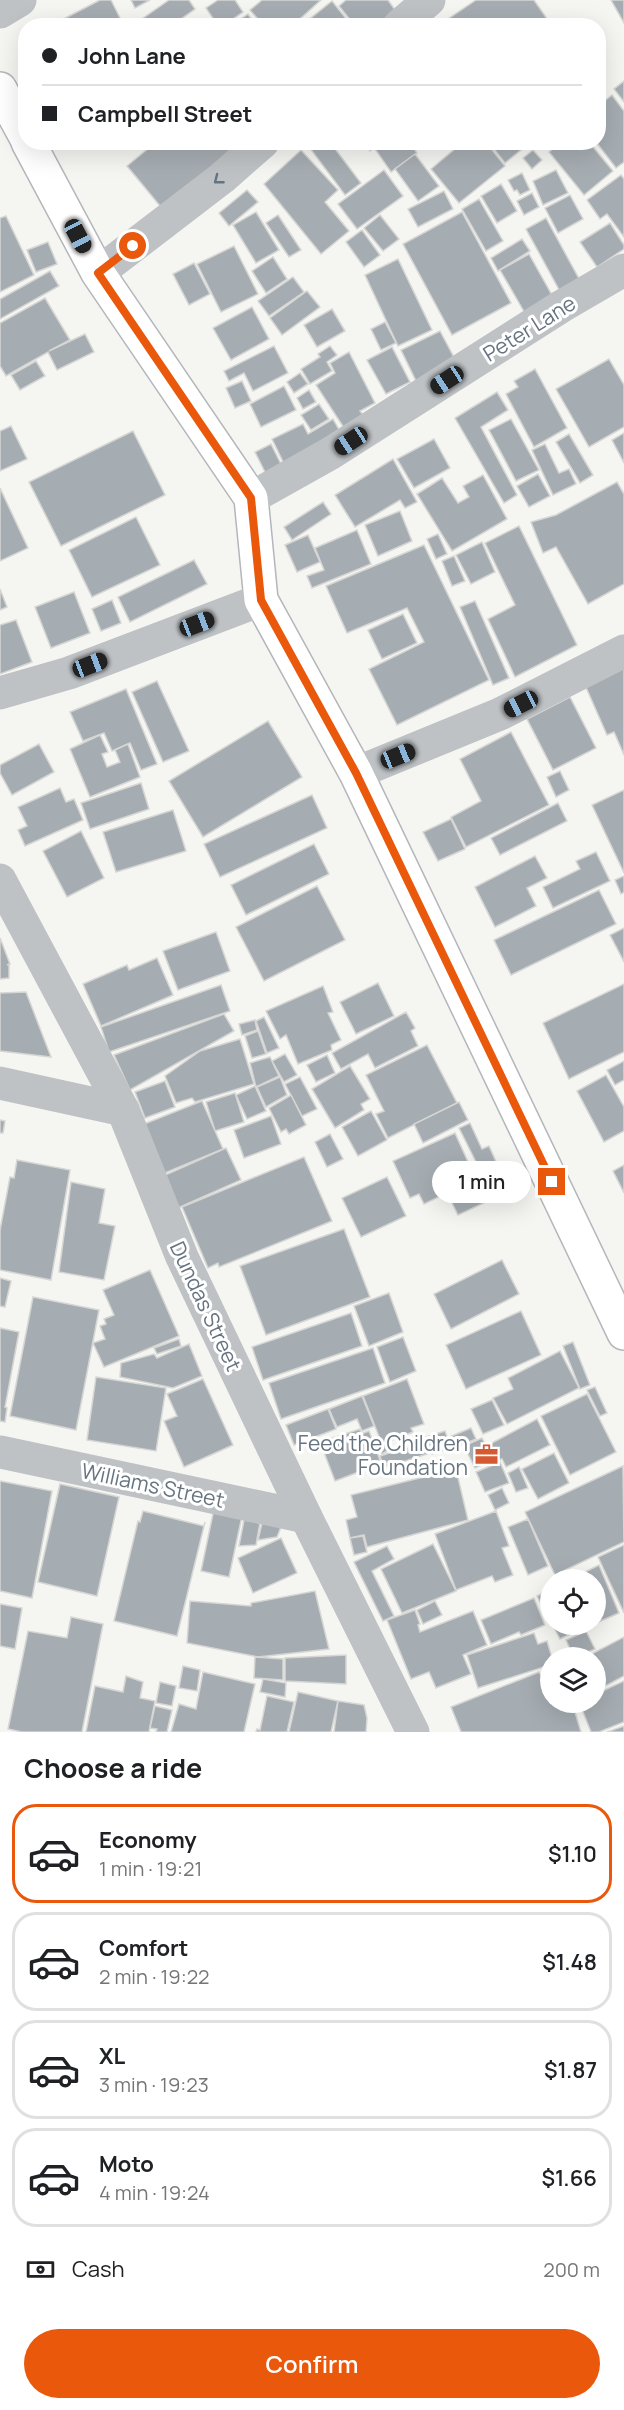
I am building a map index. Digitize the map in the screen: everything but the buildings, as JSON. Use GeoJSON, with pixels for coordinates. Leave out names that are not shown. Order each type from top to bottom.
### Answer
{"type":"FeatureCollection","features":[{"type":"Feature","properties":{"kind":"main road"},"geometry":{"type":"LineString","coordinates":[[0,89],[18,122]]}},
{"type":"Feature","properties":{"kind":"main road"},"geometry":{"type":"LineString","coordinates":[[32,150],[98,273],[251,498],[261,600],[356,773],[624,1332]]}},
{"type":"Feature","properties":{"kind":"street"},"geometry":{"type":"LineString","coordinates":[[0,12],[20,0]]}},
{"type":"Feature","properties":{"kind":"street"},"geometry":{"type":"LineString","coordinates":[[408,18],[429,0]]}},
{"type":"Feature","properties":{"kind":"street"},"geometry":{"type":"LineString","coordinates":[[98,273],[222,178],[254,150]]}},
{"type":"Feature","properties":{"kind":"street","name":"Peter Lane"},"geometry":{"type":"LineString","coordinates":[[251,498],[332,453],[562,306],[624,270]]}},
{"type":"Feature","properties":{"kind":"street"},"geometry":{"type":"LineString","coordinates":[[0,693],[69,674],[261,600]]}},
{"type":"Feature","properties":{"kind":"street"},"geometry":{"type":"LineString","coordinates":[[356,773],[500,714],[624,651]]}},
{"type":"Feature","properties":{"kind":"street","name":"Dundas Street"},"geometry":{"type":"LineString","coordinates":[[0,880],[123,1110],[182,1257],[306,1517],[413,1732]]}},
{"type":"Feature","properties":{"kind":"street"},"geometry":{"type":"LineString","coordinates":[[0,1083],[123,1110]]}},
{"type":"Feature","properties":{"kind":"street","name":"Williams Street"},"geometry":{"type":"LineString","coordinates":[[0,1452],[306,1517]]}},
{"type":"Feature","properties":{"kind":"place","name":"Feed the Children Foundation"},"geometry":{"type":"Point","coordinates":[486,1455]}},
{"type":"Feature","properties":{"kind":"route"},"geometry":{"type":"LineString","coordinates":[[133,246],[98,273],[251,498],[261,600],[356,773],[552,1182]]}}]}
